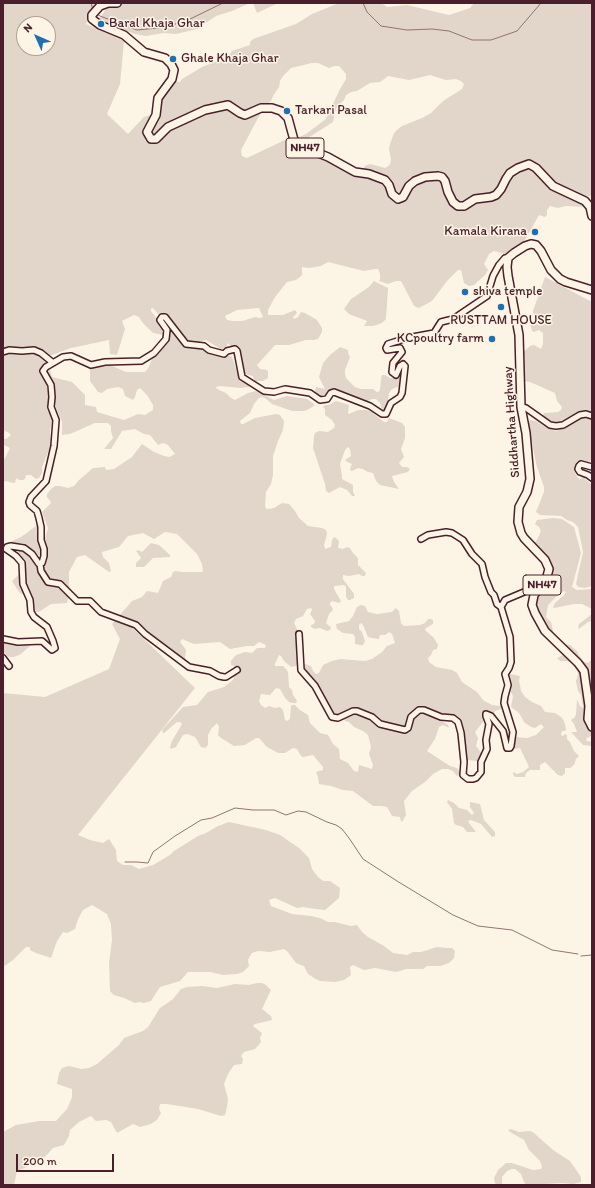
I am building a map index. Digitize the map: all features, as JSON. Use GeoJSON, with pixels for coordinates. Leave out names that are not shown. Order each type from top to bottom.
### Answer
{"type":"FeatureCollection","features":[{"type":"Feature","properties":{"kind":"highway","name":"NH47"},"geometry":{"type":"LineString","coordinates":[[117,3],[104,5],[94,12],[92,19],[96,23],[124,35],[144,52],[165,58],[173,68],[173,75],[159,96],[156,115],[148,130],[148,135],[151,139],[156,139],[168,127],[205,110],[228,105],[245,115],[261,108],[272,108],[281,112],[288,118],[294,140],[299,145],[328,157],[355,172],[369,174],[385,180],[389,185],[392,194],[398,198],[403,197],[410,184],[415,180],[425,177],[438,176],[442,177],[445,181],[453,202],[458,206],[465,205],[475,199],[496,195],[511,172],[522,166],[530,164],[536,168],[553,186],[585,202],[590,207],[592,216]]}},
{"type":"Feature","properties":{"kind":"highway"},"geometry":{"type":"LineString","coordinates":[[508,258],[525,246],[531,244],[536,245],[539,247],[551,270],[560,279],[592,290]]}},
{"type":"Feature","properties":{"kind":"highway","name":"Siddhartha Highway"},"geometry":{"type":"LineString","coordinates":[[508,258],[508,276],[519,335],[521,407],[526,433],[530,479],[528,489],[519,507],[518,522],[524,538],[548,565],[549,572],[543,584],[534,595],[532,605],[540,625],[584,671],[589,706],[588,721],[592,727]]}},
{"type":"Feature","properties":{"kind":"street"},"geometry":{"type":"LineString","coordinates":[[40,564],[44,554],[41,540],[41,523],[37,512],[29,502],[46,480],[54,446],[56,420],[51,407],[51,385],[43,371],[45,367],[52,362],[63,357],[71,356],[91,364],[141,361],[154,353],[166,339],[167,330],[160,320],[162,317],[165,317],[186,344],[204,346],[209,350],[224,354],[227,351],[237,351],[242,377],[264,390],[274,392],[285,389],[310,393],[320,400],[327,399],[331,393],[334,392],[370,406],[382,414],[386,414],[391,403],[400,397],[402,393],[405,366],[403,364],[400,366],[396,375],[392,372],[393,363],[402,352],[400,348],[388,350],[386,348],[388,344],[407,338],[434,333],[442,322],[453,319],[487,296],[493,276],[499,265],[505,258],[508,258]]}},
{"type":"Feature","properties":{"kind":"street"},"geometry":{"type":"LineString","coordinates":[[3,352],[9,350],[34,350],[41,353],[52,362]]}},
{"type":"Feature","properties":{"kind":"street"},"geometry":{"type":"LineString","coordinates":[[521,407],[526,408],[550,425],[556,426],[563,425],[580,415],[586,414],[592,416]]}},
{"type":"Feature","properties":{"kind":"street"},"geometry":{"type":"LineString","coordinates":[[592,467],[582,464],[578,469],[580,472],[592,478]]}},
{"type":"Feature","properties":{"kind":"street"},"geometry":{"type":"LineString","coordinates":[[299,634],[301,670],[315,686],[332,717],[338,718],[353,711],[357,711],[372,717],[380,724],[405,730],[408,728],[411,717],[419,710],[424,710],[441,717],[453,718],[458,722],[461,732],[464,762],[463,774],[467,778],[476,778],[481,773],[481,762],[486,750],[489,724],[486,714],[491,716],[503,731],[507,747],[509,748],[511,746],[513,732],[504,703],[504,697],[508,685],[505,674],[511,664],[511,642],[500,607],[491,592],[482,564],[472,554],[464,540],[452,533],[446,532],[428,535],[421,539]]}},
{"type":"Feature","properties":{"kind":"street"},"geometry":{"type":"LineString","coordinates":[[4,549],[11,546],[24,548],[32,554],[40,564],[41,571],[48,582],[60,584],[77,601],[90,601],[101,612],[136,625],[145,634],[189,667],[210,671],[224,677],[237,670]]}},
{"type":"Feature","properties":{"kind":"street"},"geometry":{"type":"LineString","coordinates":[[3,639],[18,642],[42,641],[52,650],[54,648],[47,628],[31,613],[30,600],[23,584],[22,563],[16,556],[4,549]]}},
{"type":"Feature","properties":{"kind":"street"},"geometry":{"type":"LineString","coordinates":[[500,607],[505,600],[543,584]]}},
{"type":"Feature","properties":{"kind":"street"},"geometry":{"type":"LineString","coordinates":[[3,658],[8,666]]}},
{"type":"Feature","properties":{"kind":"shaded area"},"geometry":{"type":"Polygon","coordinates":[[[3,3],[95,3],[86,24],[124,41],[120,84],[107,114],[128,134],[144,117],[150,115],[145,142],[160,115],[160,104],[162,98],[175,81],[180,82],[182,79],[204,66],[227,58],[232,51],[250,45],[250,42],[253,39],[296,24],[312,14],[339,3],[381,3],[387,7],[407,5],[449,15],[470,8],[474,3],[592,3],[592,198],[590,196],[565,195],[586,204],[585,207],[566,206],[558,208],[550,206],[547,210],[547,215],[545,217],[539,215],[525,240],[516,249],[509,251],[506,254],[494,251],[489,254],[484,264],[488,270],[485,275],[474,285],[469,286],[464,283],[461,270],[458,270],[447,281],[432,301],[419,308],[414,306],[401,281],[388,284],[379,281],[380,274],[378,269],[364,271],[328,262],[321,266],[309,268],[302,267],[302,275],[296,280],[287,282],[275,297],[268,310],[268,315],[283,315],[295,310],[297,313],[293,317],[294,319],[298,317],[301,312],[305,313],[317,320],[322,328],[322,332],[318,339],[306,340],[289,345],[275,345],[257,365],[260,369],[267,370],[268,372],[268,378],[263,381],[256,381],[254,380],[253,376],[245,374],[241,354],[239,351],[232,348],[228,343],[226,348],[221,349],[206,340],[195,343],[188,341],[182,333],[159,315],[153,308],[151,311],[163,327],[165,331],[164,335],[153,333],[139,317],[134,315],[122,321],[125,329],[117,355],[110,354],[109,340],[71,348],[52,355],[48,355],[37,347],[10,347],[3,350],[3,3]],[[318,63],[291,68],[283,76],[279,87],[271,101],[264,107],[241,150],[242,156],[247,158],[287,139],[306,134],[326,119],[346,79],[346,74],[339,66],[329,68],[318,63]],[[430,75],[409,80],[388,76],[380,82],[370,83],[357,91],[351,92],[346,95],[344,100],[337,107],[333,122],[300,143],[350,168],[361,171],[365,166],[370,164],[385,168],[390,165],[391,160],[389,149],[394,133],[402,126],[431,113],[443,101],[462,89],[464,84],[456,79],[446,80],[430,75]],[[259,308],[237,310],[225,316],[227,320],[233,321],[242,321],[255,317],[260,318],[263,317],[259,308]]]}},
{"type":"Feature","properties":{"kind":"shaded area"},"geometry":{"type":"Polygon","coordinates":[[[127,3],[250,3],[216,16],[197,29],[176,34],[164,33],[146,36],[135,34],[99,20],[107,7],[127,3]]]}},
{"type":"Feature","properties":{"kind":"shaded area"},"geometry":{"type":"Polygon","coordinates":[[[253,3],[278,3],[257,13],[253,3]]]}},
{"type":"Feature","properties":{"kind":"shaded area"},"geometry":{"type":"Polygon","coordinates":[[[545,277],[592,302],[592,413],[579,412],[558,422],[551,421],[543,416],[544,413],[558,412],[561,410],[562,407],[557,401],[555,393],[530,382],[522,381],[522,353],[530,346],[534,345],[541,349],[543,344],[543,333],[539,330],[534,332],[532,331],[530,323],[535,322],[533,311],[545,277]]]}},
{"type":"Feature","properties":{"kind":"shaded area"},"geometry":{"type":"Polygon","coordinates":[[[374,281],[388,288],[386,319],[382,323],[373,326],[364,326],[367,321],[349,314],[344,309],[351,299],[369,287],[374,281]]]}},
{"type":"Feature","properties":{"kind":"shaded area"},"geometry":{"type":"Polygon","coordinates":[[[164,320],[173,334],[188,348],[199,347],[205,351],[232,357],[240,381],[249,385],[249,387],[216,387],[231,398],[235,400],[248,393],[256,391],[274,400],[287,396],[307,399],[315,405],[304,411],[292,411],[272,404],[265,398],[261,397],[254,404],[250,413],[240,421],[241,424],[243,424],[255,418],[276,414],[280,415],[284,421],[283,430],[273,456],[273,475],[271,484],[266,492],[265,507],[267,509],[274,508],[282,503],[289,504],[299,518],[308,526],[326,530],[327,534],[324,545],[325,549],[331,547],[332,540],[334,537],[336,538],[339,541],[338,548],[350,548],[358,558],[358,565],[366,573],[365,576],[359,574],[349,576],[343,575],[343,579],[354,594],[354,598],[350,600],[346,597],[346,587],[344,585],[334,586],[334,589],[341,601],[339,603],[332,601],[330,603],[333,610],[329,614],[326,623],[331,627],[330,630],[327,631],[320,628],[315,629],[311,627],[315,621],[310,614],[312,610],[311,608],[307,609],[303,616],[296,619],[294,623],[297,629],[300,661],[296,666],[291,667],[279,655],[275,666],[283,666],[288,672],[289,687],[297,701],[296,703],[289,702],[280,689],[276,688],[270,695],[261,694],[259,701],[261,705],[265,708],[269,706],[275,708],[280,707],[283,710],[285,720],[288,721],[290,718],[291,706],[295,705],[308,715],[310,723],[320,733],[328,735],[333,744],[339,749],[340,759],[348,763],[354,771],[358,772],[359,765],[372,769],[373,765],[369,754],[371,747],[368,735],[354,727],[349,722],[345,721],[343,717],[356,712],[375,717],[357,708],[337,717],[333,716],[314,680],[304,669],[303,665],[305,664],[311,666],[316,674],[319,673],[323,665],[332,661],[340,659],[365,661],[372,659],[382,652],[387,646],[395,643],[392,634],[389,632],[385,635],[380,635],[379,639],[368,637],[361,623],[359,625],[359,629],[362,632],[365,641],[363,645],[360,645],[355,644],[355,637],[353,634],[343,633],[337,629],[336,624],[349,621],[357,607],[361,605],[365,606],[368,612],[377,614],[392,612],[396,608],[399,611],[401,623],[404,626],[420,625],[425,623],[428,619],[433,620],[433,624],[425,630],[434,638],[438,645],[437,649],[433,650],[428,658],[429,662],[436,667],[452,670],[457,673],[462,682],[477,692],[483,700],[492,705],[501,706],[501,709],[495,711],[494,713],[509,733],[510,745],[509,746],[504,730],[490,712],[486,711],[483,713],[483,722],[475,732],[478,738],[476,746],[481,753],[481,756],[477,761],[467,760],[458,719],[440,717],[449,728],[443,725],[439,727],[435,739],[427,751],[450,766],[457,768],[461,774],[457,776],[453,771],[442,769],[433,774],[412,791],[404,801],[406,815],[402,822],[400,817],[392,816],[387,807],[373,806],[353,791],[319,784],[316,772],[323,770],[323,767],[313,755],[303,757],[297,749],[293,748],[285,753],[278,753],[267,747],[259,738],[256,738],[245,745],[234,746],[218,735],[219,727],[217,723],[208,735],[208,745],[205,748],[201,747],[195,737],[187,734],[183,735],[176,747],[171,749],[170,747],[172,741],[182,724],[177,722],[164,733],[162,730],[183,707],[197,705],[208,692],[224,687],[233,680],[235,674],[234,666],[231,665],[231,661],[236,655],[245,652],[252,653],[257,648],[265,648],[266,645],[259,642],[254,646],[230,649],[220,642],[194,644],[182,639],[180,642],[186,650],[185,662],[158,640],[144,631],[139,624],[123,619],[195,688],[78,835],[103,843],[109,839],[116,850],[117,861],[123,865],[131,865],[139,869],[153,865],[198,836],[229,822],[266,830],[280,835],[299,848],[309,858],[312,869],[318,877],[323,881],[330,881],[340,888],[339,898],[325,910],[304,907],[297,908],[275,898],[269,900],[271,906],[292,914],[320,918],[328,922],[351,926],[357,925],[368,937],[393,953],[407,955],[413,952],[421,952],[437,947],[452,948],[455,951],[454,958],[449,963],[440,966],[427,966],[423,969],[406,969],[396,972],[375,968],[364,970],[353,965],[350,967],[351,975],[344,980],[335,982],[320,981],[314,978],[308,974],[304,966],[296,963],[284,949],[270,952],[258,951],[252,953],[248,960],[249,966],[243,972],[223,975],[210,972],[188,972],[180,981],[160,987],[151,1001],[135,1003],[114,995],[110,991],[109,963],[112,940],[111,924],[107,914],[92,905],[83,910],[75,929],[67,933],[63,932],[57,941],[51,958],[30,950],[30,947],[26,947],[13,960],[3,967],[3,693],[45,697],[109,669],[120,639],[112,624],[132,601],[142,597],[147,591],[158,593],[163,581],[171,577],[173,572],[203,572],[202,564],[197,554],[177,534],[165,532],[154,539],[143,533],[128,536],[119,547],[102,552],[103,557],[109,563],[111,571],[109,572],[85,555],[77,557],[69,572],[69,596],[67,603],[51,604],[39,612],[36,612],[31,600],[19,592],[12,581],[25,569],[24,562],[18,551],[21,550],[33,557],[44,581],[47,581],[43,568],[48,548],[45,538],[48,528],[42,512],[51,502],[47,497],[47,494],[51,489],[55,486],[68,488],[74,486],[93,468],[105,467],[106,470],[114,469],[132,457],[142,444],[154,452],[164,456],[169,457],[175,454],[168,445],[163,443],[158,445],[150,435],[144,434],[135,429],[122,431],[111,449],[104,449],[113,438],[111,426],[108,423],[95,423],[70,434],[62,435],[62,422],[56,408],[53,386],[46,372],[50,370],[52,377],[72,382],[85,395],[85,405],[96,407],[97,412],[124,420],[138,414],[145,415],[153,410],[153,405],[147,395],[140,388],[137,390],[133,400],[125,396],[123,389],[118,387],[107,389],[102,393],[98,392],[90,381],[90,370],[87,366],[104,364],[126,372],[145,372],[152,359],[170,339],[169,330],[164,320]]]}},
{"type":"Feature","properties":{"kind":"shaded area"},"geometry":{"type":"Polygon","coordinates":[[[340,347],[348,350],[350,357],[345,373],[346,378],[355,387],[361,389],[373,389],[378,392],[380,390],[382,375],[394,378],[397,377],[401,369],[400,386],[392,389],[389,393],[387,408],[384,412],[382,411],[380,403],[376,399],[365,402],[339,390],[334,390],[322,399],[317,396],[315,391],[316,387],[325,389],[319,377],[323,363],[340,347]]]}},
{"type":"Feature","properties":{"kind":"shaded area"},"geometry":{"type":"Polygon","coordinates":[[[14,352],[35,353],[46,360],[39,372],[47,383],[49,399],[47,409],[51,414],[52,419],[50,431],[51,442],[42,467],[42,473],[39,478],[36,479],[31,475],[26,475],[25,479],[19,480],[17,478],[15,481],[16,482],[13,483],[6,481],[3,482],[3,460],[10,448],[4,445],[3,439],[6,439],[11,435],[8,432],[3,431],[3,355],[14,352]]]}},
{"type":"Feature","properties":{"kind":"shaded area"},"geometry":{"type":"Polygon","coordinates":[[[336,401],[349,405],[349,414],[358,410],[370,411],[384,422],[387,422],[389,418],[402,423],[405,427],[405,438],[401,449],[404,457],[399,463],[402,467],[407,467],[410,469],[408,472],[392,476],[399,489],[380,485],[376,481],[373,473],[363,469],[358,468],[351,471],[350,468],[352,464],[345,460],[351,456],[350,449],[348,447],[345,450],[340,464],[342,479],[353,485],[353,492],[355,496],[352,496],[347,490],[340,487],[329,493],[326,491],[313,448],[314,436],[315,433],[319,431],[328,432],[334,428],[335,425],[332,420],[325,415],[325,409],[323,407],[336,401]]]}},
{"type":"Feature","properties":{"kind":"shaded area"},"geometry":{"type":"Polygon","coordinates":[[[583,417],[592,420],[592,460],[589,462],[577,463],[574,471],[578,478],[580,479],[583,477],[592,485],[592,586],[585,588],[578,587],[576,584],[583,552],[578,527],[573,522],[561,516],[540,515],[536,512],[544,492],[544,487],[537,467],[528,425],[530,420],[536,421],[547,428],[556,431],[583,417]]]}},
{"type":"Feature","properties":{"kind":"shaded area"},"geometry":{"type":"Polygon","coordinates":[[[553,518],[562,519],[574,527],[581,553],[572,587],[577,590],[592,589],[592,609],[582,604],[554,608],[555,603],[566,592],[564,591],[558,595],[548,605],[546,617],[551,622],[554,635],[553,637],[533,604],[550,571],[533,544],[537,540],[541,531],[535,524],[537,520],[553,518]]]}},
{"type":"Feature","properties":{"kind":"shaded area"},"geometry":{"type":"Polygon","coordinates":[[[38,522],[41,557],[23,543],[8,543],[21,537],[36,526],[38,522]]]}},
{"type":"Feature","properties":{"kind":"shaded area"},"geometry":{"type":"Polygon","coordinates":[[[151,543],[159,545],[170,555],[170,557],[153,558],[144,567],[136,567],[136,563],[141,558],[136,551],[138,550],[142,552],[151,543]]]}},
{"type":"Feature","properties":{"kind":"shaded area"},"geometry":{"type":"Polygon","coordinates":[[[592,614],[592,621],[588,622],[579,629],[579,624],[592,614]]]}},
{"type":"Feature","properties":{"kind":"shaded area"},"geometry":{"type":"Polygon","coordinates":[[[3,641],[17,645],[30,646],[21,654],[14,657],[9,657],[3,653],[3,641]]]}},
{"type":"Feature","properties":{"kind":"shaded area"},"geometry":{"type":"Polygon","coordinates":[[[564,644],[570,645],[577,651],[582,661],[588,663],[592,659],[592,726],[585,715],[583,719],[586,727],[592,732],[592,735],[586,739],[587,741],[592,742],[592,746],[583,745],[571,732],[577,732],[571,720],[576,714],[577,699],[580,706],[583,708],[581,695],[578,691],[576,681],[578,675],[577,668],[573,663],[560,661],[557,658],[563,655],[562,649],[564,644]]]}},
{"type":"Feature","properties":{"kind":"shaded area"},"geometry":{"type":"Polygon","coordinates":[[[511,667],[510,674],[520,676],[519,680],[521,691],[525,697],[541,706],[545,712],[555,713],[564,721],[566,729],[565,731],[562,731],[561,735],[567,735],[567,739],[574,751],[579,756],[574,765],[570,768],[565,768],[565,773],[562,776],[558,775],[545,762],[540,765],[540,770],[530,770],[526,773],[525,777],[515,777],[513,774],[513,772],[517,774],[523,772],[529,767],[520,748],[514,749],[513,743],[515,737],[527,738],[536,735],[544,727],[541,724],[535,728],[531,727],[524,722],[519,713],[511,707],[513,696],[507,677],[511,667]]]}},
{"type":"Feature","properties":{"kind":"shaded area"},"geometry":{"type":"Polygon","coordinates":[[[448,800],[459,808],[467,810],[472,815],[474,813],[470,807],[470,802],[480,804],[484,820],[495,832],[495,836],[492,837],[481,824],[471,820],[468,821],[476,832],[467,832],[463,827],[456,825],[454,823],[452,809],[447,802],[448,800]]]}},
{"type":"Feature","properties":{"kind":"shaded area"},"geometry":{"type":"Polygon","coordinates":[[[257,983],[266,985],[271,990],[262,1009],[271,1016],[272,1020],[255,1024],[253,1026],[262,1033],[260,1038],[261,1042],[255,1049],[244,1052],[241,1056],[243,1059],[242,1064],[234,1065],[228,1074],[224,1084],[228,1099],[225,1115],[221,1116],[198,1109],[160,1104],[159,1109],[161,1113],[157,1120],[151,1124],[140,1127],[133,1124],[117,1133],[111,1122],[106,1120],[96,1121],[91,1116],[79,1122],[70,1130],[69,1136],[64,1145],[53,1148],[45,1157],[33,1159],[27,1167],[17,1171],[14,1185],[3,1185],[3,1132],[16,1125],[39,1121],[56,1121],[67,1109],[72,1097],[72,1089],[57,1084],[59,1073],[62,1068],[69,1066],[81,1069],[89,1068],[97,1064],[119,1045],[124,1038],[143,1031],[148,1027],[160,1008],[173,999],[181,989],[202,986],[217,988],[235,984],[249,985],[257,983]]]}},
{"type":"Feature","properties":{"kind":"shaded area"},"geometry":{"type":"Polygon","coordinates":[[[511,1129],[519,1132],[530,1131],[534,1133],[553,1150],[570,1161],[581,1177],[581,1182],[573,1184],[562,1183],[526,1185],[521,1174],[515,1169],[512,1169],[507,1171],[502,1177],[502,1185],[497,1185],[494,1178],[498,1170],[506,1163],[512,1163],[533,1170],[541,1169],[542,1167],[540,1161],[529,1150],[524,1140],[508,1130],[511,1129]]]}},
{"type":"Feature","properties":{"kind":"waterway"},"geometry":{"type":"LineString","coordinates":[[91,3],[93,10]]}},
{"type":"Feature","properties":{"kind":"waterway"},"geometry":{"type":"LineString","coordinates":[[97,14],[137,30],[158,28],[184,22],[223,3]]}},
{"type":"Feature","properties":{"kind":"waterway"},"geometry":{"type":"LineString","coordinates":[[363,3],[367,12],[381,26],[407,30],[432,29],[449,31],[472,40],[491,40],[517,31],[541,3]]}},
{"type":"Feature","properties":{"kind":"waterway"},"geometry":{"type":"LineString","coordinates":[[125,862],[148,863],[153,852],[175,836],[201,820],[212,818],[235,808],[274,810],[286,815],[298,811],[306,812],[342,829],[363,859],[453,915],[478,926],[512,930],[552,950],[578,954]]}},
{"type":"Feature","properties":{"kind":"waterway"},"geometry":{"type":"LineString","coordinates":[[581,956],[592,955]]}},
{"type":"Feature","properties":{"kind":"place","name":"Baral Khaja Ghar"},"geometry":{"type":"Point","coordinates":[101,24]}},
{"type":"Feature","properties":{"kind":"place","name":"Ghale Khaja Ghar"},"geometry":{"type":"Point","coordinates":[173,59]}},
{"type":"Feature","properties":{"kind":"place","name":"Tarkari Pasal"},"geometry":{"type":"Point","coordinates":[287,111]}},
{"type":"Feature","properties":{"kind":"place","name":"Kamala Kirana"},"geometry":{"type":"Point","coordinates":[535,232]}},
{"type":"Feature","properties":{"kind":"place","name":"shiva temple"},"geometry":{"type":"Point","coordinates":[465,292]}},
{"type":"Feature","properties":{"kind":"place","name":"RUSTTAM HOUSE"},"geometry":{"type":"Point","coordinates":[501,307]}},
{"type":"Feature","properties":{"kind":"place","name":"KCpoultry farm"},"geometry":{"type":"Point","coordinates":[492,339]}}]}
